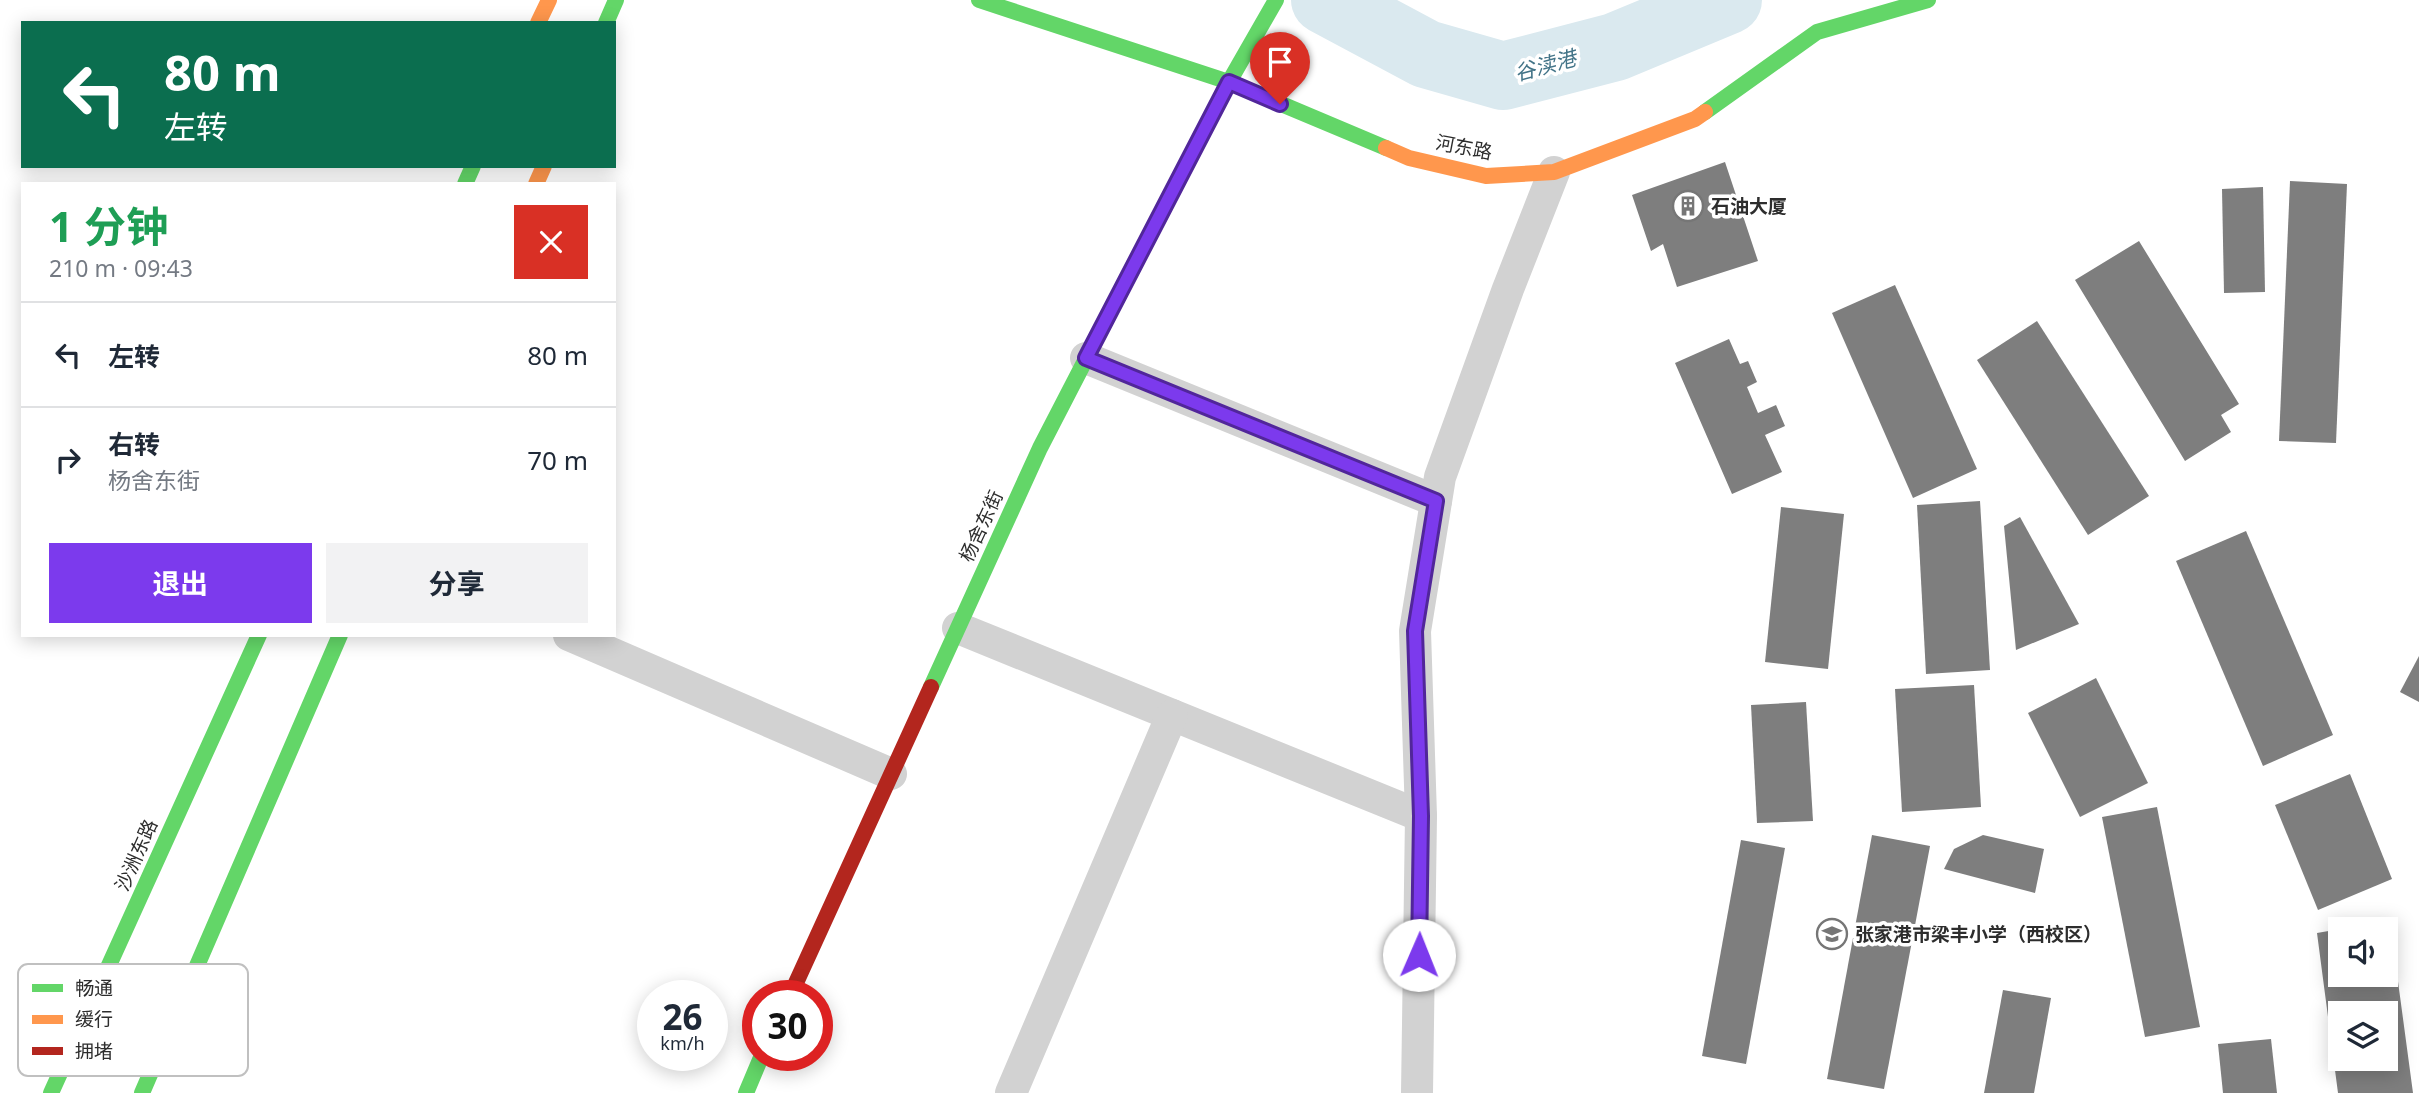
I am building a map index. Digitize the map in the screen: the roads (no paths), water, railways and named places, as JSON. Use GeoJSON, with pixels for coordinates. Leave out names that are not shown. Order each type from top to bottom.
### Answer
{"type":"FeatureCollection","features":[{"type":"Feature","properties":{"kind":"street"},"geometry":{"type":"LineString","coordinates":[[539,21],[548,0]]}},
{"type":"Feature","properties":{"kind":"street"},"geometry":{"type":"LineString","coordinates":[[607,21],[616,0]]}},
{"type":"Feature","properties":{"kind":"street","name":"河东路"},"geometry":{"type":"LineString","coordinates":[[979,0],[1229,82],[1409,158],[1486,176],[1554,172],[1696,119],[1817,32],[1928,0]]}},
{"type":"Feature","properties":{"kind":"street","name":"杨舍东街"},"geometry":{"type":"LineString","coordinates":[[797,980],[1040,448],[1229,82],[1276,0]]}},
{"type":"Feature","properties":{"kind":"street"},"geometry":{"type":"LineString","coordinates":[[1417,1093],[1421,816],[1415,631],[1436,501],[1445,465],[1508,289],[1554,172]]}},
{"type":"Feature","properties":{"kind":"street"},"geometry":{"type":"LineString","coordinates":[[1086,358],[1436,501]]}},
{"type":"Feature","properties":{"kind":"street"},"geometry":{"type":"LineString","coordinates":[[958,628],[1421,816]]}},
{"type":"Feature","properties":{"kind":"street","name":"沙洲东路"},"geometry":{"type":"LineString","coordinates":[[110,964],[258,637]]}},
{"type":"Feature","properties":{"kind":"street"},"geometry":{"type":"LineString","coordinates":[[198,964],[339,637]]}},
{"type":"Feature","properties":{"kind":"street"},"geometry":{"type":"LineString","coordinates":[[574,637],[891,775]]}},
{"type":"Feature","properties":{"kind":"street"},"geometry":{"type":"LineString","coordinates":[[1011,1093],[1172,715]]}},
{"type":"Feature","properties":{"kind":"street"},"geometry":{"type":"LineString","coordinates":[[746,1093],[755,1071]]}},
{"type":"Feature","properties":{"kind":"street","name":"沙洲东路"},"geometry":{"type":"LineString","coordinates":[[51,1093],[59,1076]]}},
{"type":"Feature","properties":{"kind":"street"},"geometry":{"type":"LineString","coordinates":[[142,1093],[149,1076]]}},
{"type":"Feature","properties":{"kind":"waterway","name":"谷渎港"},"geometry":{"type":"LineString","coordinates":[[1325,0],[1426,54],[1503,76],[1615,47],[1728,0]]}},
{"type":"Feature","properties":{"kind":"place","name":"石油大厦"},"geometry":{"type":"Point","coordinates":[1688,206]}},
{"type":"Feature","properties":{"kind":"place","name":"张家港市梁丰小学（西校区）"},"geometry":{"type":"Point","coordinates":[1832,934]}}]}
